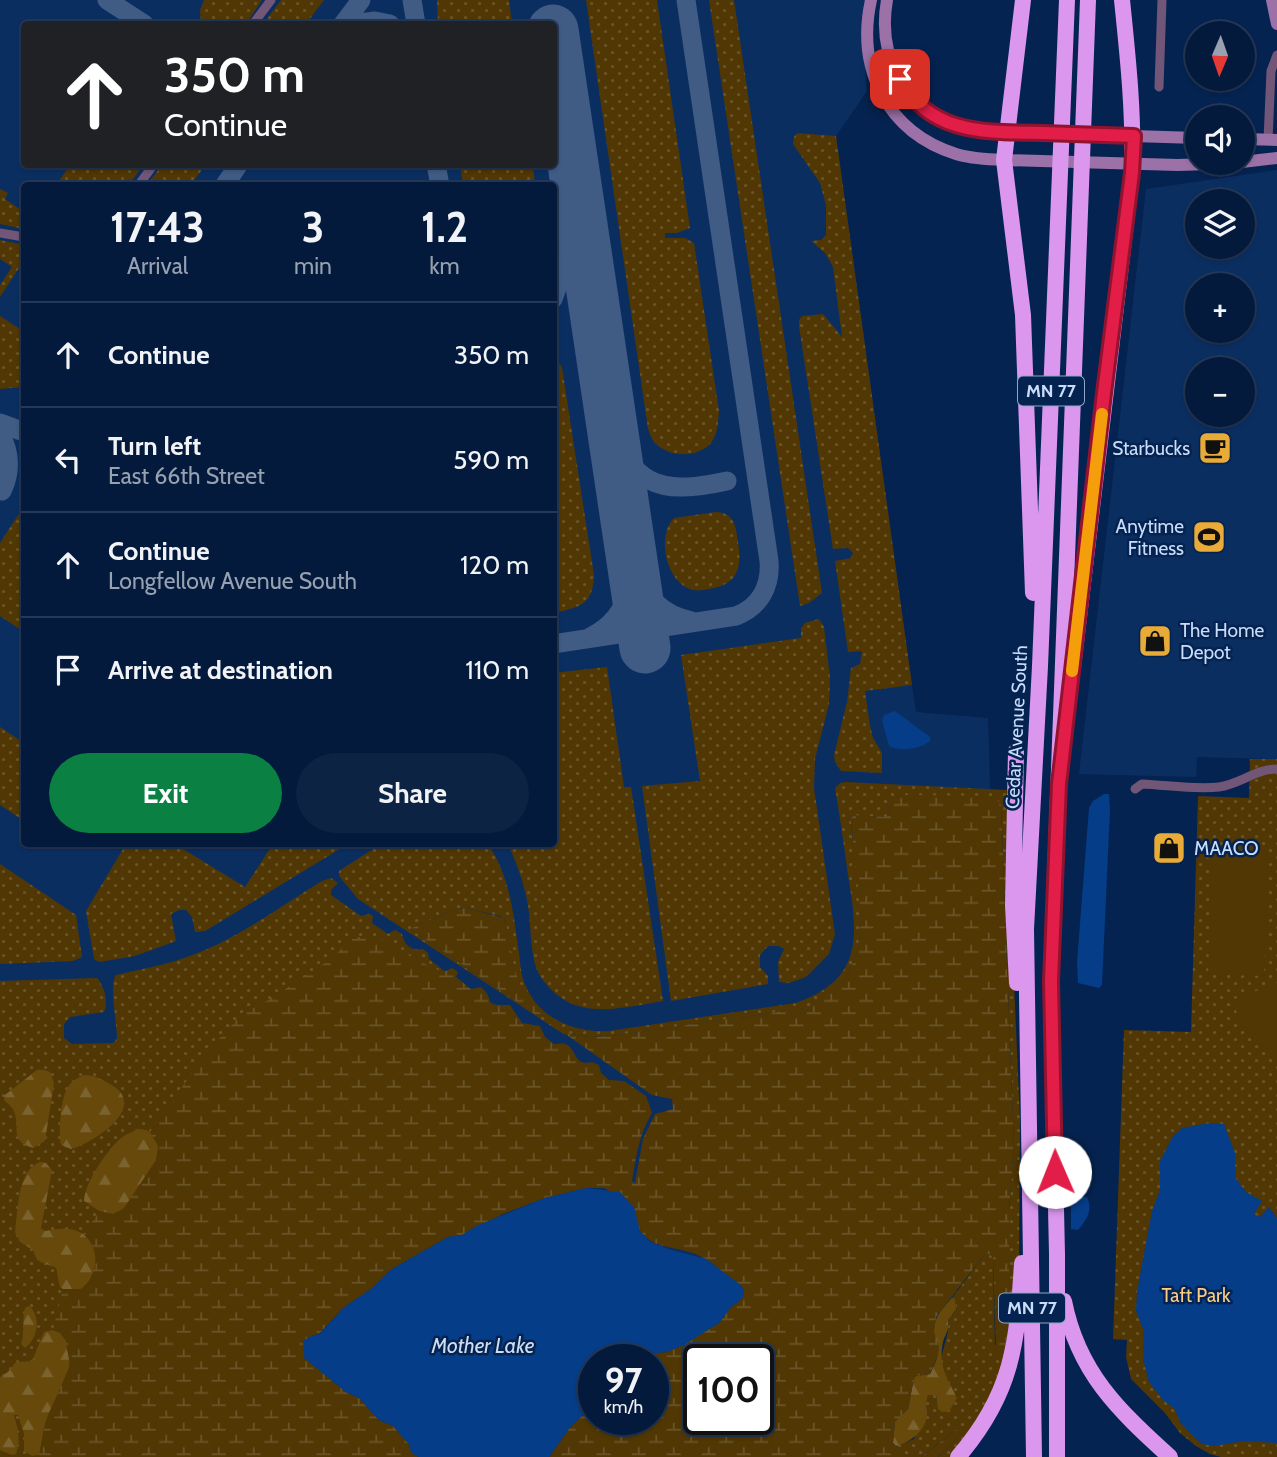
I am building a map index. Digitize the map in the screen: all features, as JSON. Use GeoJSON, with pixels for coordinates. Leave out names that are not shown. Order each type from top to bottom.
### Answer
{"type":"FeatureCollection","features":[{"type":"Feature","properties":{"kind":"highway"},"geometry":{"type":"LineString","coordinates":[[1023,0],[1004,160],[1023,315],[1033,570],[1034,782]]}},
{"type":"Feature","properties":{"kind":"highway","name":"Cedar Avenue South"},"geometry":{"type":"LineString","coordinates":[[1034,1457],[1026,929],[1066,0]]}},
{"type":"Feature","properties":{"kind":"highway","name":"MN 77"},"geometry":{"type":"LineString","coordinates":[[1057,1457],[1057,1254],[1051,981],[1088,0]]}},
{"type":"Feature","properties":{"kind":"highway"},"geometry":{"type":"LineString","coordinates":[[1059,784],[1132,163],[1134,136],[1122,0]]}},
{"type":"Feature","properties":{"kind":"highway"},"geometry":{"type":"LineString","coordinates":[[1016,751],[1013,905],[1020,1053],[1028,1105]]}},
{"type":"Feature","properties":{"kind":"highway"},"geometry":{"type":"LineString","coordinates":[[958,1457],[992,1410],[1006,1381],[1014,1352],[1029,1159]]}},
{"type":"Feature","properties":{"kind":"highway"},"geometry":{"type":"LineString","coordinates":[[1057,1254],[1069,1325],[1085,1363],[1117,1408],[1170,1457]]}},
{"type":"Feature","properties":{"kind":"main road"},"geometry":{"type":"LineString","coordinates":[[871,0],[866,29],[867,52],[872,73],[887,103],[905,125],[929,143],[959,155],[1004,160],[1185,165]]}},
{"type":"Feature","properties":{"kind":"main road"},"geometry":{"type":"LineString","coordinates":[[887,0],[885,40],[892,66],[907,93],[926,110],[951,124],[974,131],[1185,138]]}},
{"type":"Feature","properties":{"kind":"main road"},"geometry":{"type":"LineString","coordinates":[[1272,0],[1277,24]]}},
{"type":"Feature","properties":{"kind":"main road"},"geometry":{"type":"LineString","coordinates":[[1255,139],[1273,140]]}},
{"type":"Feature","properties":{"kind":"main road"},"geometry":{"type":"LineString","coordinates":[[1255,161],[1277,158]]}},
{"type":"Feature","properties":{"kind":"street"},"geometry":{"type":"LineString","coordinates":[[255,21],[271,0]]}},
{"type":"Feature","properties":{"kind":"street"},"geometry":{"type":"LineString","coordinates":[[1159,87],[1162,0]]}},
{"type":"Feature","properties":{"kind":"street"},"geometry":{"type":"LineString","coordinates":[[1273,140],[1271,71],[1277,55]]}},
{"type":"Feature","properties":{"kind":"street"},"geometry":{"type":"LineString","coordinates":[[0,233],[21,236]]}},
{"type":"Feature","properties":{"kind":"street"},"geometry":{"type":"LineString","coordinates":[[1135,789],[1142,784],[1217,787],[1235,783],[1262,770],[1277,769]]}},
{"type":"Feature","properties":{"kind":"shaded area"},"geometry":{"type":"Polygon","coordinates":[[[0,0],[866,0],[864,58],[867,91],[836,136],[916,712],[988,718],[991,829],[991,1192],[897,1457],[0,1457],[0,0]]]}},
{"type":"Feature","properties":{"kind":"shaded area"},"geometry":{"type":"Polygon","coordinates":[[[1277,170],[1277,759],[1197,757],[1196,777],[1079,774],[1146,189],[1277,170]]]}},
{"type":"Feature","properties":{"kind":"green space"},"geometry":{"type":"Polygon","coordinates":[[[204,0],[262,0],[248,21],[201,21],[200,10],[204,0]]]}},
{"type":"Feature","properties":{"kind":"green space"},"geometry":{"type":"Polygon","coordinates":[[[281,0],[324,0],[308,21],[265,21],[281,0]]]}},
{"type":"Feature","properties":{"kind":"green space"},"geometry":{"type":"Polygon","coordinates":[[[437,0],[509,0],[512,21],[438,21],[437,0]]]}},
{"type":"Feature","properties":{"kind":"green space"},"geometry":{"type":"Polygon","coordinates":[[[586,0],[657,0],[690,228],[677,233],[665,233],[665,238],[685,238],[694,243],[719,411],[716,432],[711,443],[691,454],[676,454],[661,448],[654,442],[648,429],[586,0]]]}},
{"type":"Feature","properties":{"kind":"green space"},"geometry":{"type":"Polygon","coordinates":[[[709,0],[734,0],[822,593],[800,606],[709,0]]]}},
{"type":"Feature","properties":{"kind":"green space"},"geometry":{"type":"Polygon","coordinates":[[[797,133],[836,136],[912,685],[865,691],[873,738],[882,753],[882,773],[841,771],[834,755],[847,702],[851,668],[860,664],[862,651],[848,652],[835,561],[851,558],[853,553],[848,548],[833,549],[799,326],[802,316],[823,314],[842,337],[833,267],[825,253],[811,241],[821,240],[826,235],[826,205],[820,183],[793,144],[797,133]]]}},
{"type":"Feature","properties":{"kind":"green space"},"geometry":{"type":"Polygon","coordinates":[[[68,168],[142,168],[130,182],[58,182],[68,168]]]}},
{"type":"Feature","properties":{"kind":"green space"},"geometry":{"type":"Polygon","coordinates":[[[160,168],[204,168],[192,182],[149,182],[160,168]]]}},
{"type":"Feature","properties":{"kind":"green space"},"geometry":{"type":"Polygon","coordinates":[[[460,168],[533,168],[535,182],[463,182],[460,168]]]}},
{"type":"Feature","properties":{"kind":"green space"},"geometry":{"type":"Polygon","coordinates":[[[0,189],[8,193],[5,199],[21,210],[21,228],[0,224],[0,189]]]}},
{"type":"Feature","properties":{"kind":"green space"},"geometry":{"type":"Polygon","coordinates":[[[0,240],[20,244],[19,268],[0,297],[0,285],[12,267],[0,259],[0,240]]]}},
{"type":"Feature","properties":{"kind":"green space"},"geometry":{"type":"Polygon","coordinates":[[[0,316],[21,328],[21,387],[0,389],[0,316]]]}},
{"type":"Feature","properties":{"kind":"green space"},"geometry":{"type":"Polygon","coordinates":[[[557,363],[562,368],[594,575],[588,599],[571,609],[557,612],[557,363]]]}},
{"type":"Feature","properties":{"kind":"green space"},"geometry":{"type":"Polygon","coordinates":[[[21,511],[21,630],[0,616],[0,543],[21,511]]]}},
{"type":"Feature","properties":{"kind":"green space"},"geometry":{"type":"Polygon","coordinates":[[[716,512],[727,515],[735,526],[739,551],[736,574],[719,587],[693,590],[676,579],[670,569],[665,547],[666,536],[674,518],[716,512]]]}},
{"type":"Feature","properties":{"kind":"green space"},"geometry":{"type":"Polygon","coordinates":[[[819,619],[824,627],[830,678],[829,704],[815,759],[814,788],[835,934],[829,954],[806,977],[789,983],[779,982],[778,962],[784,949],[768,946],[760,955],[760,967],[768,976],[768,984],[671,1001],[642,786],[700,781],[681,655],[801,638],[801,628],[805,623],[819,619]]]}},
{"type":"Feature","properties":{"kind":"green space"},"geometry":{"type":"Polygon","coordinates":[[[607,667],[624,787],[631,787],[663,1001],[622,1008],[582,1007],[555,993],[537,970],[525,893],[509,847],[557,847],[557,673],[607,667]]]}},
{"type":"Feature","properties":{"kind":"green space"},"geometry":{"type":"Polygon","coordinates":[[[0,727],[21,741],[21,819],[0,805],[0,727]]]}},
{"type":"Feature","properties":{"kind":"green space","name":"Taft Park"},"geometry":{"type":"Polygon","coordinates":[[[1250,759],[1277,759],[1277,1457],[1221,1457],[1196,1446],[1180,1433],[1165,1413],[1131,1379],[1126,1357],[1127,1340],[1113,1339],[1124,1030],[1191,1032],[1198,796],[1249,798],[1250,759]]]}},
{"type":"Feature","properties":{"kind":"green space"},"geometry":{"type":"Polygon","coordinates":[[[846,782],[1007,790],[1010,793],[1010,891],[1020,1120],[1019,1265],[998,1391],[955,1457],[938,1457],[958,1438],[956,1430],[921,1457],[904,1457],[896,1446],[914,1439],[927,1409],[925,1400],[928,1395],[936,1395],[937,1403],[949,1382],[944,1374],[942,1358],[948,1320],[956,1309],[955,1300],[952,1298],[985,1254],[990,1254],[993,1258],[995,1346],[1009,1317],[1009,1210],[1014,1145],[1001,805],[892,798],[887,817],[852,816],[859,895],[859,940],[854,960],[845,978],[829,994],[806,1008],[611,1036],[565,1035],[358,899],[339,876],[339,871],[376,847],[490,847],[501,868],[509,893],[522,975],[529,992],[546,1013],[582,1029],[609,1031],[796,1003],[818,993],[834,981],[845,968],[851,953],[854,917],[835,788],[846,782]],[[466,908],[455,909],[412,930],[534,1014],[541,1015],[522,992],[514,972],[505,920],[500,916],[466,908]]]}},
{"type":"Feature","properties":{"kind":"green space"},"geometry":{"type":"Polygon","coordinates":[[[898,795],[995,796],[1001,805],[1014,1145],[1009,1210],[1009,1317],[1005,1350],[1000,1353],[996,1351],[993,1258],[990,1254],[985,1254],[936,1317],[934,1332],[939,1345],[938,1355],[930,1374],[914,1378],[908,1409],[895,1422],[893,1443],[905,1457],[549,1457],[578,1420],[578,1435],[669,1435],[669,1351],[719,1323],[731,1307],[742,1299],[742,1286],[707,1260],[696,1254],[651,1241],[637,1223],[634,1207],[604,1188],[586,1188],[545,1198],[503,1214],[462,1235],[448,1237],[392,1269],[371,1289],[343,1308],[319,1334],[311,1336],[305,1358],[346,1392],[359,1398],[379,1420],[393,1426],[409,1444],[411,1452],[418,1457],[24,1457],[26,1454],[39,1455],[46,1421],[70,1365],[65,1338],[53,1330],[63,1289],[81,1289],[87,1284],[94,1270],[96,1262],[93,1247],[83,1234],[100,1211],[113,1214],[124,1208],[156,1160],[158,1146],[150,1132],[208,1051],[240,1016],[331,959],[352,939],[370,934],[434,969],[446,971],[452,968],[458,972],[456,977],[471,989],[481,987],[490,1002],[495,1005],[510,1005],[522,1023],[540,1026],[545,1037],[554,1044],[569,1046],[581,1062],[599,1065],[601,1073],[609,1080],[624,1081],[646,1096],[652,1113],[639,1146],[632,1181],[635,1183],[643,1139],[655,1114],[673,1109],[672,1099],[652,1095],[564,1033],[590,1037],[611,1036],[805,1008],[825,997],[850,970],[859,937],[859,899],[851,818],[854,815],[887,817],[892,798],[898,795]]]}},
{"type":"Feature","properties":{"kind":"green space"},"geometry":{"type":"Polygon","coordinates":[[[124,847],[180,847],[245,887],[271,847],[343,847],[205,931],[195,932],[192,917],[186,910],[171,914],[176,941],[135,956],[99,962],[94,959],[86,911],[124,847]]]}},
{"type":"Feature","properties":{"kind":"green space"},"geometry":{"type":"Polygon","coordinates":[[[1213,851],[1268,853],[1264,976],[1208,974],[1213,851]]]}},
{"type":"Feature","properties":{"kind":"green space"},"geometry":{"type":"Polygon","coordinates":[[[0,864],[76,915],[82,957],[73,961],[0,964],[0,864]]]}},
{"type":"Feature","properties":{"kind":"green space"},"geometry":{"type":"Polygon","coordinates":[[[331,878],[338,883],[331,890],[331,895],[361,916],[373,916],[372,923],[388,934],[395,930],[402,934],[409,947],[423,949],[428,953],[429,959],[443,970],[61,1457],[0,1457],[0,981],[97,978],[105,994],[104,1012],[70,1017],[64,1024],[64,1038],[72,1044],[113,1043],[117,1039],[113,995],[116,975],[176,961],[212,947],[331,878]]]}},
{"type":"Feature","properties":{"kind":"green space"},"geometry":{"type":"Polygon","coordinates":[[[466,908],[504,918],[518,979],[542,1015],[534,1014],[412,930],[455,909],[466,908]]]}},
{"type":"Feature","properties":{"kind":"green space"},"geometry":{"type":"Polygon","coordinates":[[[1277,983],[1277,1056],[1249,1033],[1232,1000],[1277,983]]]}},
{"type":"Feature","properties":{"kind":"green space"},"geometry":{"type":"Polygon","coordinates":[[[37,1070],[50,1072],[54,1083],[45,1141],[33,1148],[18,1138],[14,1112],[4,1100],[5,1095],[37,1070]]]}},
{"type":"Feature","properties":{"kind":"green space"},"geometry":{"type":"Polygon","coordinates":[[[84,1075],[110,1084],[121,1093],[124,1102],[122,1112],[104,1131],[71,1149],[61,1145],[62,1108],[68,1087],[84,1075]]]}},
{"type":"Feature","properties":{"kind":"green space"},"geometry":{"type":"Polygon","coordinates":[[[138,1129],[154,1137],[158,1146],[157,1158],[123,1209],[110,1215],[102,1213],[84,1201],[88,1186],[96,1169],[113,1146],[122,1137],[138,1129]]]}},
{"type":"Feature","properties":{"kind":"green space"},"geometry":{"type":"Polygon","coordinates":[[[40,1162],[46,1163],[52,1170],[41,1228],[45,1231],[77,1231],[91,1242],[94,1250],[96,1259],[92,1276],[81,1289],[60,1287],[56,1268],[37,1260],[33,1250],[20,1242],[15,1232],[23,1182],[32,1166],[40,1162]]]}},
{"type":"Feature","properties":{"kind":"green space"},"geometry":{"type":"Polygon","coordinates":[[[952,1298],[955,1299],[956,1309],[948,1320],[942,1358],[944,1372],[957,1398],[949,1411],[942,1412],[938,1409],[936,1395],[928,1395],[926,1419],[921,1430],[907,1442],[896,1446],[893,1443],[895,1421],[908,1409],[914,1378],[930,1374],[933,1368],[938,1350],[934,1333],[935,1322],[952,1298]]]}},
{"type":"Feature","properties":{"kind":"green space"},"geometry":{"type":"Polygon","coordinates":[[[29,1306],[37,1322],[33,1339],[25,1348],[21,1344],[25,1308],[29,1306]]]}},
{"type":"Feature","properties":{"kind":"green space"},"geometry":{"type":"Polygon","coordinates":[[[53,1330],[60,1333],[67,1344],[70,1355],[66,1377],[46,1421],[39,1455],[32,1456],[24,1451],[24,1434],[18,1415],[14,1415],[19,1439],[16,1454],[12,1455],[0,1450],[0,1377],[16,1362],[32,1361],[44,1332],[53,1330]]]}},
{"type":"Feature","properties":{"kind":"green space"},"geometry":{"type":"Polygon","coordinates":[[[956,1430],[960,1434],[958,1438],[938,1457],[921,1457],[956,1430]]]}},
{"type":"Feature","properties":{"kind":"water"},"geometry":{"type":"Polygon","coordinates":[[[895,711],[930,737],[930,741],[910,749],[889,746],[882,721],[884,715],[895,711]]]}},
{"type":"Feature","properties":{"kind":"water"},"geometry":{"type":"Polygon","coordinates":[[[1109,794],[1110,809],[1102,985],[1099,988],[1078,983],[1077,962],[1089,808],[1093,801],[1109,794]]]}},
{"type":"Feature","properties":{"kind":"water"},"geometry":{"type":"Polygon","coordinates":[[[1210,1123],[1224,1124],[1235,1153],[1236,1179],[1246,1192],[1262,1201],[1254,1214],[1260,1217],[1269,1207],[1277,1218],[1277,1443],[1243,1441],[1214,1446],[1202,1444],[1180,1422],[1175,1409],[1163,1400],[1149,1382],[1143,1359],[1143,1329],[1136,1311],[1137,1291],[1152,1211],[1160,1190],[1160,1161],[1173,1136],[1182,1128],[1210,1123]]]}},
{"type":"Feature","properties":{"kind":"water","name":"Mother Lake"},"geometry":{"type":"Polygon","coordinates":[[[586,1188],[620,1192],[634,1207],[640,1231],[649,1241],[706,1259],[742,1286],[742,1299],[731,1307],[719,1323],[669,1351],[669,1344],[578,1344],[578,1420],[549,1457],[418,1457],[411,1452],[409,1444],[393,1426],[379,1420],[359,1398],[346,1392],[304,1358],[303,1341],[320,1334],[343,1308],[371,1289],[392,1269],[448,1237],[462,1235],[476,1226],[545,1198],[586,1188]]]}},
{"type":"Feature","properties":{"kind":"water"},"geometry":{"type":"Polygon","coordinates":[[[1087,1197],[1088,1215],[1078,1230],[1071,1229],[1071,1201],[1087,1197]]]}},
{"type":"Feature","properties":{"kind":"taxiway"},"geometry":{"type":"LineString","coordinates":[[107,0],[139,21]]}},
{"type":"Feature","properties":{"kind":"taxiway"},"geometry":{"type":"LineString","coordinates":[[345,21],[361,0]]}},
{"type":"Feature","properties":{"kind":"taxiway"},"geometry":{"type":"LineString","coordinates":[[412,0],[416,21]]}},
{"type":"Feature","properties":{"kind":"taxiway"},"geometry":{"type":"LineString","coordinates":[[557,643],[736,616],[758,601],[768,579],[769,561],[686,0]]}},
{"type":"Feature","properties":{"kind":"taxiway"},"geometry":{"type":"LineString","coordinates":[[557,287],[566,251],[570,202],[564,103]]}},
{"type":"Feature","properties":{"kind":"taxiway"},"geometry":{"type":"LineString","coordinates":[[227,182],[236,168]]}},
{"type":"Feature","properties":{"kind":"taxiway"},"geometry":{"type":"LineString","coordinates":[[437,168],[439,182]]}},
{"type":"Feature","properties":{"kind":"taxiway"},"geometry":{"type":"LineString","coordinates":[[609,402],[622,448],[638,472],[650,481],[665,486],[684,487],[727,481]]}},
{"type":"Feature","properties":{"kind":"taxiway"},"geometry":{"type":"LineString","coordinates":[[0,423],[21,431]]}},
{"type":"Feature","properties":{"kind":"taxiway"},"geometry":{"type":"LineString","coordinates":[[0,434],[8,462],[2,491]]}},
{"type":"Feature","properties":{"kind":"taxiway"},"geometry":{"type":"LineString","coordinates":[[590,637],[609,625],[622,608],[633,568],[662,609],[692,621]]}},
{"type":"Feature","properties":{"kind":"runway"},"geometry":{"type":"LineString","coordinates":[[557,57],[645,648]]}},
{"type":"Feature","properties":{"kind":"slow traffic"},"geometry":{"type":"LineString","coordinates":[[1072,671],[1102,414]]}},
{"type":"Feature","properties":{"kind":"place","name":"Starbucks"},"geometry":{"type":"Point","coordinates":[1215,448]}},
{"type":"Feature","properties":{"kind":"place","name":"Anytime Fitness"},"geometry":{"type":"Point","coordinates":[1209,537]}},
{"type":"Feature","properties":{"kind":"place","name":"The Home Depot"},"geometry":{"type":"Point","coordinates":[1155,641]}},
{"type":"Feature","properties":{"kind":"place","name":"MAACO"},"geometry":{"type":"Point","coordinates":[1169,848]}},
{"type":"Feature","properties":{"kind":"route"},"geometry":{"type":"LineString","coordinates":[[900,79],[907,93],[926,110],[951,124],[974,131],[1134,136],[1132,173],[1059,784],[1051,981],[1055,1172]]}}]}
